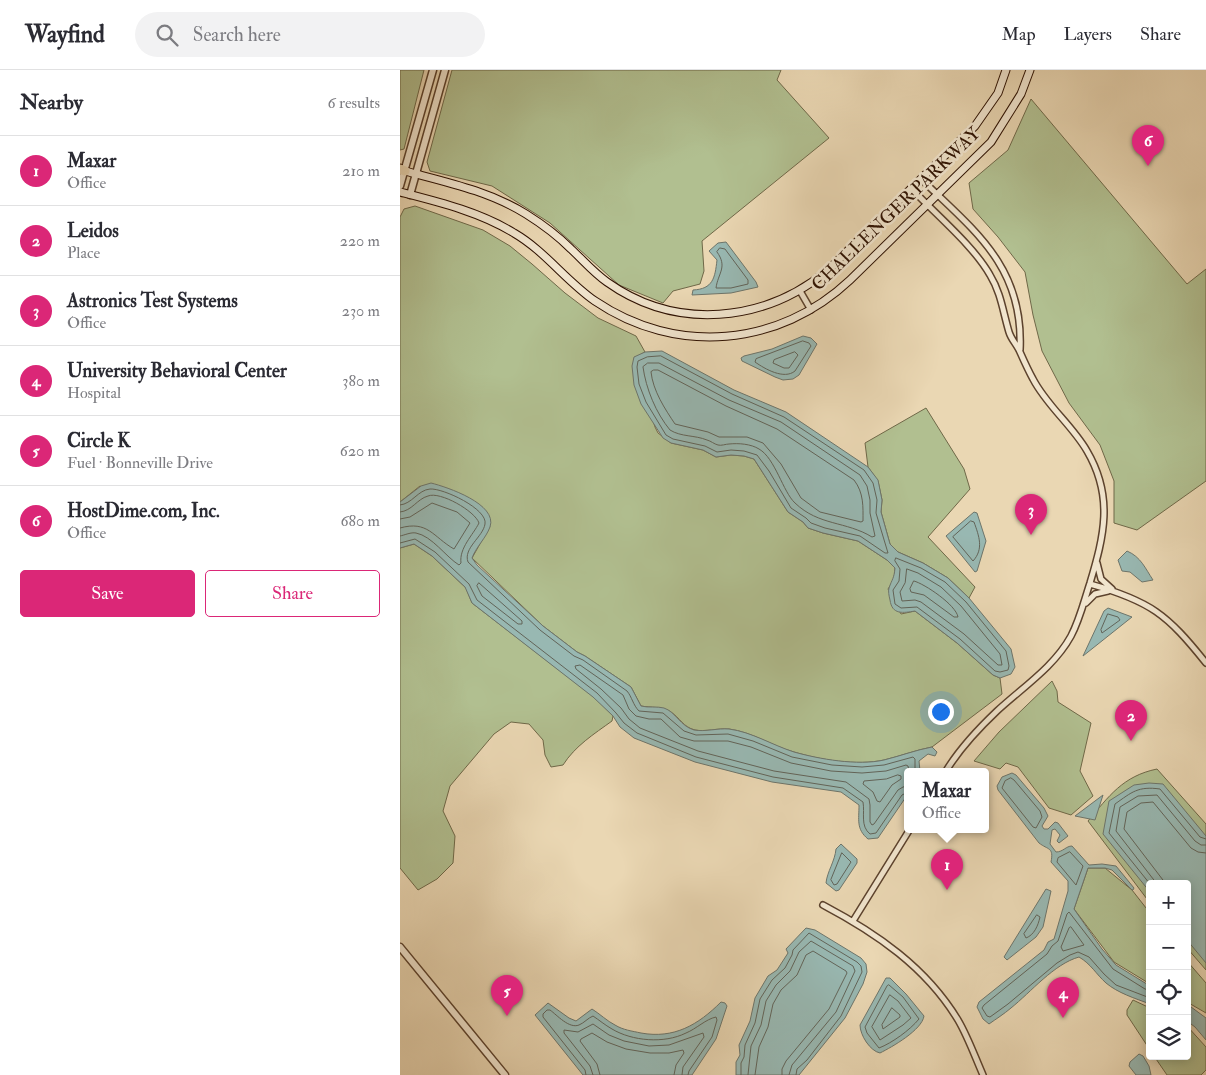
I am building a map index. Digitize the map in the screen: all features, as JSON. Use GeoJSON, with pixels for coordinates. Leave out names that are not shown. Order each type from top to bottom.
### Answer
{"type":"FeatureCollection","features":[{"type":"Feature","properties":{"kind":"main road","name":"CHALLENGER PARKWAY"},"geometry":{"type":"LineString","coordinates":[[402,170],[476,191],[518,210],[557,236],[592,270],[610,284],[632,297],[662,308],[695,314],[729,314],[770,305],[800,291],[832,267],[975,126],[998,93],[1006,70]]}},
{"type":"Feature","properties":{"kind":"main road","name":"CHALLENGER PARKWAY"},"geometry":{"type":"LineString","coordinates":[[400,192],[473,213],[506,229],[538,249],[598,303],[625,318],[652,329],[692,336],[732,336],[773,327],[811,310],[842,288],[991,142],[1021,94],[1030,70]]}},
{"type":"Feature","properties":{"kind":"street"},"geometry":{"type":"LineString","coordinates":[[400,186],[402,170],[433,70]]}},
{"type":"Feature","properties":{"kind":"street"},"geometry":{"type":"LineString","coordinates":[[410,195],[445,70]]}},
{"type":"Feature","properties":{"kind":"street"},"geometry":{"type":"LineString","coordinates":[[921,179],[982,241],[1001,265],[1018,311],[1021,331],[1020,350]]}},
{"type":"Feature","properties":{"kind":"street"},"geometry":{"type":"LineString","coordinates":[[911,188],[969,248],[986,269],[1002,301],[1010,334],[1020,350],[1038,388],[1082,442],[1096,470],[1105,515],[1104,530],[1097,560],[1083,606],[1070,636],[1058,654],[1037,676],[974,734],[948,768]]}},
{"type":"Feature","properties":{"kind":"street"},"geometry":{"type":"LineString","coordinates":[[800,291],[811,310]]}},
{"type":"Feature","properties":{"kind":"street"},"geometry":{"type":"LineString","coordinates":[[1097,560],[1101,579],[1113,590]]}},
{"type":"Feature","properties":{"kind":"street"},"geometry":{"type":"LineString","coordinates":[[1090,584],[1136,599],[1161,614],[1179,630],[1206,663]]}},
{"type":"Feature","properties":{"kind":"street"},"geometry":{"type":"LineString","coordinates":[[1083,606],[1096,594],[1102,591],[1113,590]]}},
{"type":"Feature","properties":{"kind":"street"},"geometry":{"type":"LineString","coordinates":[[854,921],[908,833]]}},
{"type":"Feature","properties":{"kind":"street"},"geometry":{"type":"LineString","coordinates":[[823,905],[854,921],[897,951],[924,975],[958,1020],[983,1075]]}},
{"type":"Feature","properties":{"kind":"street"},"geometry":{"type":"LineString","coordinates":[[400,947],[505,1075]]}},
{"type":"Feature","properties":{"kind":"green space"},"geometry":{"type":"Polygon","coordinates":[[[400,70],[424,70],[404,149],[400,150],[400,70]]]}},
{"type":"Feature","properties":{"kind":"green space"},"geometry":{"type":"Polygon","coordinates":[[[452,70],[781,70],[777,80],[829,138],[702,241],[704,271],[700,284],[673,291],[663,303],[619,285],[550,223],[492,186],[430,171],[427,162],[452,70]]]}},
{"type":"Feature","properties":{"kind":"green space"},"geometry":{"type":"Polygon","coordinates":[[[1031,99],[1187,284],[1206,269],[1206,481],[1137,530],[1114,523],[1114,481],[1100,445],[1069,403],[1042,351],[1025,272],[973,209],[969,183],[1008,150],[1031,99]]]}},
{"type":"Feature","properties":{"kind":"green space"},"geometry":{"type":"Polygon","coordinates":[[[415,206],[483,230],[510,246],[565,293],[598,318],[636,336],[645,352],[634,358],[658,433],[671,443],[703,450],[716,457],[731,455],[754,459],[788,512],[803,522],[808,528],[858,541],[887,560],[895,568],[894,580],[888,589],[901,614],[915,611],[957,643],[993,675],[1000,678],[1002,694],[932,747],[873,762],[827,760],[804,755],[754,736],[729,729],[695,730],[687,727],[668,710],[641,706],[631,687],[577,652],[543,626],[472,558],[490,526],[420,486],[400,502],[400,217],[404,209],[415,206]]]}},
{"type":"Feature","properties":{"kind":"green space"},"geometry":{"type":"Polygon","coordinates":[[[926,408],[964,469],[970,489],[928,537],[975,587],[969,598],[948,578],[923,563],[898,552],[890,544],[881,512],[882,500],[878,481],[868,467],[865,443],[926,408]]]}},
{"type":"Feature","properties":{"kind":"green space"},"geometry":{"type":"Polygon","coordinates":[[[414,544],[432,556],[466,588],[472,603],[594,697],[613,716],[612,721],[579,746],[563,765],[551,767],[545,755],[543,740],[529,724],[511,722],[494,734],[450,786],[443,811],[455,836],[453,863],[437,879],[418,890],[400,868],[400,548],[414,544]]]}},
{"type":"Feature","properties":{"kind":"green space"},"geometry":{"type":"Polygon","coordinates":[[[1052,681],[1057,691],[1058,702],[1091,723],[1080,771],[1093,796],[1071,815],[1049,808],[1018,767],[1006,763],[1000,769],[974,761],[999,732],[1052,681]]]}},
{"type":"Feature","properties":{"kind":"green space"},"geometry":{"type":"Polygon","coordinates":[[[1157,769],[1206,824],[1206,970],[1191,953],[1191,880],[1146,880],[1146,898],[1088,821],[1118,788],[1145,772],[1157,769]]]}},
{"type":"Feature","properties":{"kind":"green space"},"geometry":{"type":"Polygon","coordinates":[[[1088,868],[1105,868],[1132,890],[1146,908],[1146,982],[1114,962],[1074,909],[1088,868]]]}},
{"type":"Feature","properties":{"kind":"green space"},"geometry":{"type":"Polygon","coordinates":[[[1191,966],[1206,983],[1206,1013],[1191,1004],[1191,966]]]}},
{"type":"Feature","properties":{"kind":"green space"},"geometry":{"type":"Polygon","coordinates":[[[1133,1000],[1146,1006],[1146,1044],[1127,1015],[1127,1010],[1133,1000]]]}},
{"type":"Feature","properties":{"kind":"green space"},"geometry":{"type":"Polygon","coordinates":[[[1191,1030],[1206,1047],[1206,1070],[1201,1075],[1167,1075],[1157,1060],[1191,1060],[1191,1030]]]}},
{"type":"Feature","properties":{"kind":"water"},"geometry":{"type":"Polygon","coordinates":[[[726,242],[758,287],[731,293],[692,295],[693,290],[709,285],[714,277],[717,260],[709,251],[718,243],[726,242]]]}},
{"type":"Feature","properties":{"kind":"water"},"geometry":{"type":"Polygon","coordinates":[[[803,336],[811,338],[817,344],[799,375],[793,379],[783,380],[742,361],[741,358],[744,356],[772,349],[803,336]]]}},
{"type":"Feature","properties":{"kind":"water"},"geometry":{"type":"Polygon","coordinates":[[[662,351],[734,390],[786,412],[868,467],[878,480],[882,500],[881,512],[890,544],[898,552],[923,563],[948,578],[969,598],[1011,649],[1015,667],[1011,674],[1000,678],[993,675],[957,643],[915,611],[896,611],[891,605],[889,592],[895,568],[887,560],[858,541],[808,528],[803,522],[788,512],[754,459],[731,455],[716,457],[703,450],[671,443],[663,438],[641,404],[634,385],[632,366],[634,357],[645,352],[662,351]]]}},
{"type":"Feature","properties":{"kind":"water"},"geometry":{"type":"Polygon","coordinates":[[[431,483],[448,488],[470,498],[486,511],[490,519],[490,527],[472,558],[477,565],[543,626],[577,652],[631,687],[641,706],[664,708],[694,730],[729,729],[754,736],[794,752],[815,757],[851,762],[874,762],[932,747],[937,752],[935,756],[928,754],[919,761],[920,768],[904,768],[904,800],[878,838],[868,839],[860,828],[859,805],[841,792],[772,782],[695,762],[634,738],[620,727],[613,716],[593,697],[472,603],[465,587],[432,556],[414,544],[400,548],[400,502],[421,486],[431,483]]]}},
{"type":"Feature","properties":{"kind":"water"},"geometry":{"type":"Polygon","coordinates":[[[974,512],[977,513],[986,541],[977,571],[975,572],[946,536],[974,512]]]}},
{"type":"Feature","properties":{"kind":"water"},"geometry":{"type":"Polygon","coordinates":[[[1127,551],[1139,560],[1153,580],[1142,582],[1130,572],[1122,571],[1118,560],[1127,551]]]}},
{"type":"Feature","properties":{"kind":"water"},"geometry":{"type":"Polygon","coordinates":[[[1108,608],[1132,617],[1083,656],[1104,611],[1108,608]]]}},
{"type":"Feature","properties":{"kind":"water"},"geometry":{"type":"Polygon","coordinates":[[[1012,773],[1016,775],[1044,808],[1048,816],[1042,826],[1044,829],[1048,829],[1055,822],[1058,823],[1068,836],[1059,843],[1057,841],[1060,835],[1055,829],[1052,830],[1050,844],[1056,852],[1072,846],[1089,865],[1116,866],[1134,888],[1132,890],[1112,870],[1088,868],[1074,909],[1102,949],[1116,965],[1146,984],[1146,1002],[1111,987],[1079,957],[1052,972],[1011,1008],[989,1024],[983,1019],[977,1007],[979,1002],[1044,950],[1048,942],[1054,939],[1068,891],[1068,881],[1051,862],[1051,851],[1039,843],[998,790],[997,786],[1002,777],[1012,773]]]}},
{"type":"Feature","properties":{"kind":"water"},"geometry":{"type":"Polygon","coordinates":[[[1163,784],[1206,836],[1206,963],[1191,945],[1191,880],[1146,880],[1146,887],[1103,834],[1109,801],[1134,785],[1163,784]]]}},
{"type":"Feature","properties":{"kind":"water"},"geometry":{"type":"Polygon","coordinates":[[[1103,795],[1095,820],[1075,816],[1103,795]]]}},
{"type":"Feature","properties":{"kind":"water"},"geometry":{"type":"Polygon","coordinates":[[[841,844],[857,859],[857,863],[839,890],[836,891],[826,883],[836,849],[841,844]]]}},
{"type":"Feature","properties":{"kind":"water"},"geometry":{"type":"Polygon","coordinates":[[[1046,889],[1051,891],[1043,927],[1036,937],[1007,960],[1004,957],[1046,889]]]}},
{"type":"Feature","properties":{"kind":"water"},"geometry":{"type":"Polygon","coordinates":[[[806,928],[815,930],[861,958],[866,964],[867,972],[863,984],[845,1018],[799,1075],[736,1075],[736,1062],[740,1055],[739,1045],[750,1021],[755,998],[768,976],[777,970],[788,953],[786,949],[806,928]]]}},
{"type":"Feature","properties":{"kind":"water"},"geometry":{"type":"Polygon","coordinates":[[[886,978],[890,978],[906,994],[924,1016],[918,1027],[899,1042],[880,1053],[876,1052],[866,1042],[860,1025],[886,978]]]}},
{"type":"Feature","properties":{"kind":"water"},"geometry":{"type":"Polygon","coordinates":[[[721,1002],[727,1006],[716,1039],[692,1075],[583,1075],[535,1015],[548,1003],[576,1021],[592,1009],[618,1027],[641,1033],[664,1034],[675,1032],[694,1023],[721,1002]]]}},
{"type":"Feature","properties":{"kind":"water"},"geometry":{"type":"Polygon","coordinates":[[[1191,1007],[1206,1018],[1206,1040],[1191,1024],[1191,1007]]]}},
{"type":"Feature","properties":{"kind":"water"},"geometry":{"type":"Polygon","coordinates":[[[1139,1054],[1143,1056],[1149,1066],[1151,1075],[1136,1075],[1129,1066],[1130,1062],[1139,1054]]]}},
{"type":"Feature","properties":{"kind":"place","name":"HostDime.com, Inc."},"geometry":{"type":"Point","coordinates":[1148,166]}},
{"type":"Feature","properties":{"kind":"place","name":"Astronics Test Systems"},"geometry":{"type":"Point","coordinates":[1031,535]}},
{"type":"Feature","properties":{"kind":"place","name":"Leidos"},"geometry":{"type":"Point","coordinates":[1131,741]}},
{"type":"Feature","properties":{"kind":"place","name":"Maxar"},"geometry":{"type":"Point","coordinates":[947,890]}},
{"type":"Feature","properties":{"kind":"place","name":"Circle K"},"geometry":{"type":"Point","coordinates":[507,1016]}},
{"type":"Feature","properties":{"kind":"place","name":"University Behavioral Center"},"geometry":{"type":"Point","coordinates":[1063,1018]}}]}
